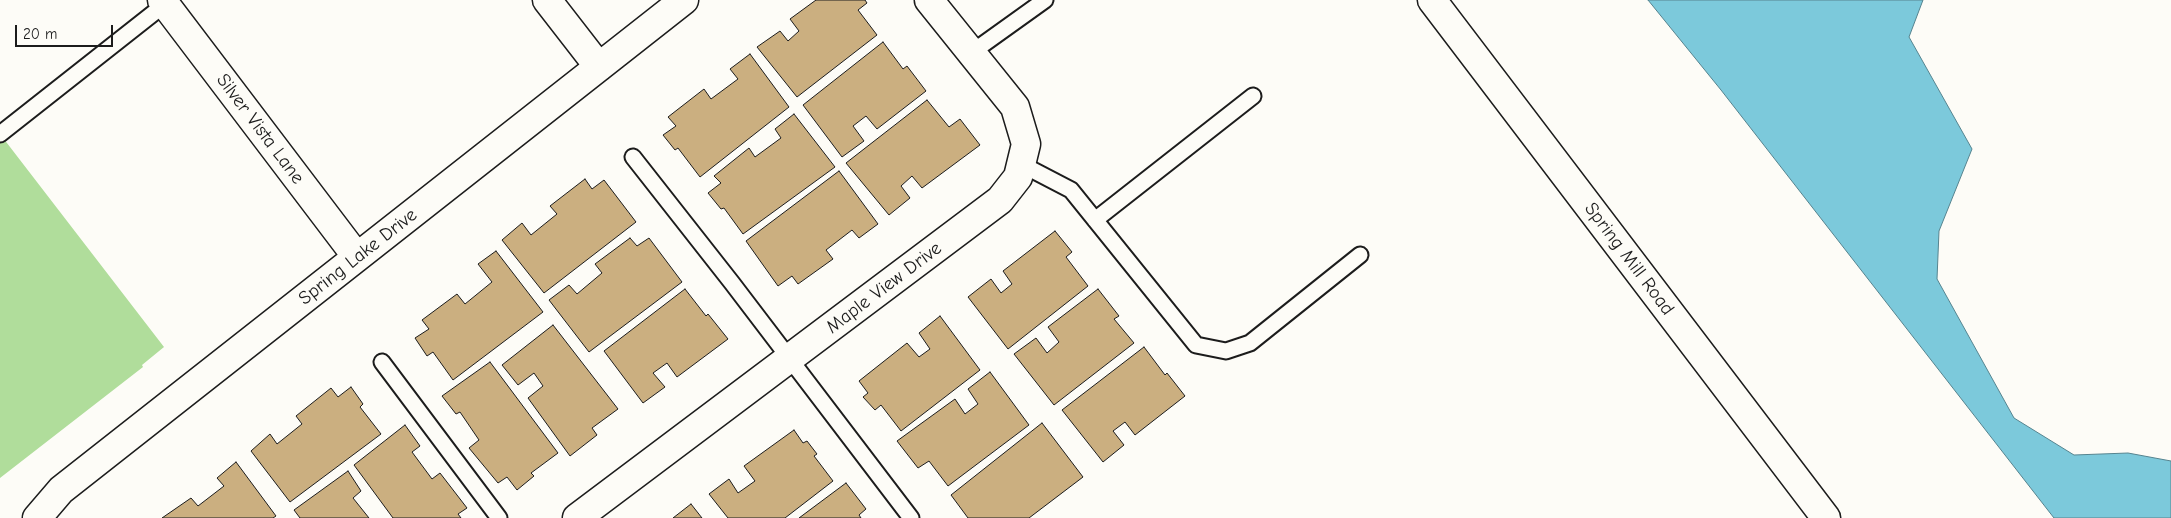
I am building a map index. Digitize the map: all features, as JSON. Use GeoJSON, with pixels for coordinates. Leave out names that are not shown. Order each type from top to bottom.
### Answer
{"type":"FeatureCollection","features":[{"type":"Feature","properties":{"kind":"street"},"geometry":{"type":"LineString","coordinates":[[548,0],[599,67]]}},
{"type":"Feature","properties":{"kind":"street","name":"Spring Lake Drive"},"geometry":{"type":"LineString","coordinates":[[37,518],[61,490],[684,0]]}},
{"type":"Feature","properties":{"kind":"street","name":"Maple View Drive"},"geometry":{"type":"LineString","coordinates":[[577,518],[1000,200],[1018,177],[1026,144],[1015,106],[929,0]]}},
{"type":"Feature","properties":{"kind":"street","name":"Spring Mill Road"},"geometry":{"type":"LineString","coordinates":[[1432,0],[1826,518]]}},
{"type":"Feature","properties":{"kind":"street","name":"Silver Vista Lane"},"geometry":{"type":"LineString","coordinates":[[163,2],[358,257]]}},
{"type":"Feature","properties":{"kind":"lane"},"geometry":{"type":"LineString","coordinates":[[971,53],[1045,0]]}},
{"type":"Feature","properties":{"kind":"lane"},"geometry":{"type":"LineString","coordinates":[[0,134],[163,2]]}},
{"type":"Feature","properties":{"kind":"lane"},"geometry":{"type":"LineString","coordinates":[[1095,220],[1253,96]]}},
{"type":"Feature","properties":{"kind":"lane"},"geometry":{"type":"LineString","coordinates":[[633,157],[732,283],[911,518]]}},
{"type":"Feature","properties":{"kind":"lane"},"geometry":{"type":"LineString","coordinates":[[1021,164],[1071,190],[1196,345],[1226,351],[1250,343],[1360,255]]}},
{"type":"Feature","properties":{"kind":"lane"},"geometry":{"type":"LineString","coordinates":[[382,362],[499,518]]}},
{"type":"Feature","properties":{"kind":"green space"},"geometry":{"type":"Polygon","coordinates":[[[0,134],[164,347],[142,365],[143,367],[0,478],[0,134]]]}},
{"type":"Feature","properties":{"kind":"water"},"geometry":{"type":"Polygon","coordinates":[[[1648,0],[1923,0],[1909,37],[1972,149],[1939,231],[1937,279],[2014,418],[2074,455],[2128,453],[2171,461],[2171,518],[2054,518],[1721,90],[1648,0]]]}},
{"type":"Feature","properties":{"kind":"building"},"geometry":{"type":"Polygon","coordinates":[[[816,0],[865,0],[867,3],[858,10],[877,35],[797,97],[757,47],[780,31],[788,41],[799,31],[790,19],[816,0]]]}},
{"type":"Feature","properties":{"kind":"building"},"geometry":{"type":"Polygon","coordinates":[[[883,42],[903,69],[907,66],[926,91],[877,129],[866,116],[853,126],[864,141],[842,157],[803,105],[883,42]]]}},
{"type":"Feature","properties":{"kind":"building"},"geometry":{"type":"Polygon","coordinates":[[[750,54],[789,107],[700,177],[678,148],[675,150],[663,135],[676,126],[668,117],[704,89],[711,99],[738,79],[730,69],[750,54]]]}},
{"type":"Feature","properties":{"kind":"building"},"geometry":{"type":"Polygon","coordinates":[[[927,100],[949,127],[960,119],[980,145],[922,188],[912,176],[901,186],[910,198],[889,215],[846,163],[927,100]]]}},
{"type":"Feature","properties":{"kind":"building"},"geometry":{"type":"Polygon","coordinates":[[[794,114],[835,167],[743,234],[724,208],[721,209],[708,193],[721,183],[714,176],[749,148],[755,157],[781,138],[775,129],[794,114]]]}},
{"type":"Feature","properties":{"kind":"building"},"geometry":{"type":"Polygon","coordinates":[[[839,171],[878,224],[859,238],[852,230],[826,250],[833,259],[798,284],[792,276],[778,286],[746,241],[839,171]]]}},
{"type":"Feature","properties":{"kind":"building"},"geometry":{"type":"Polygon","coordinates":[[[585,179],[592,189],[604,180],[636,222],[544,293],[502,240],[522,223],[531,235],[557,214],[550,206],[585,179]]]}},
{"type":"Feature","properties":{"kind":"building"},"geometry":{"type":"Polygon","coordinates":[[[1055,231],[1072,252],[1066,257],[1088,286],[1008,349],[968,297],[991,279],[1001,293],[1012,284],[1003,271],[1055,231]]]}},
{"type":"Feature","properties":{"kind":"building"},"geometry":{"type":"Polygon","coordinates":[[[630,238],[637,246],[649,238],[682,282],[589,352],[549,300],[569,285],[577,294],[602,273],[595,264],[630,238]]]}},
{"type":"Feature","properties":{"kind":"building"},"geometry":{"type":"Polygon","coordinates":[[[496,251],[543,312],[453,380],[433,352],[427,356],[415,338],[429,329],[422,320],[457,294],[465,304],[492,282],[478,264],[496,251]]]}},
{"type":"Feature","properties":{"kind":"building"},"geometry":{"type":"Polygon","coordinates":[[[685,289],[706,316],[708,314],[728,339],[677,377],[667,363],[653,373],[665,387],[643,403],[604,351],[685,289]]]}},
{"type":"Feature","properties":{"kind":"building"},"geometry":{"type":"Polygon","coordinates":[[[1098,289],[1119,316],[1114,319],[1134,343],[1054,405],[1014,354],[1036,338],[1047,353],[1059,342],[1048,327],[1098,289]]]}},
{"type":"Feature","properties":{"kind":"building"},"geometry":{"type":"Polygon","coordinates":[[[940,316],[980,370],[901,431],[881,405],[875,410],[863,397],[868,393],[859,381],[907,343],[919,357],[930,349],[919,333],[940,316]]]}},
{"type":"Feature","properties":{"kind":"building"},"geometry":{"type":"Polygon","coordinates":[[[553,325],[618,409],[592,428],[597,435],[570,456],[528,398],[543,386],[534,373],[518,385],[502,365],[553,325]]]}},
{"type":"Feature","properties":{"kind":"building"},"geometry":{"type":"Polygon","coordinates":[[[1144,347],[1165,375],[1167,373],[1185,396],[1135,435],[1125,422],[1113,431],[1124,445],[1103,462],[1062,410],[1144,347]]]}},
{"type":"Feature","properties":{"kind":"building"},"geometry":{"type":"Polygon","coordinates":[[[490,362],[558,453],[531,473],[534,476],[517,490],[507,477],[498,483],[469,448],[479,440],[460,412],[456,414],[442,396],[490,362]]]}},
{"type":"Feature","properties":{"kind":"building"},"geometry":{"type":"Polygon","coordinates":[[[990,372],[1029,425],[948,486],[929,461],[918,468],[897,441],[955,399],[965,414],[978,404],[968,389],[990,372]]]}},
{"type":"Feature","properties":{"kind":"building"},"geometry":{"type":"Polygon","coordinates":[[[351,387],[363,404],[360,407],[381,434],[290,502],[251,451],[270,434],[277,444],[302,424],[296,416],[331,388],[338,397],[351,387]]]}},
{"type":"Feature","properties":{"kind":"building"},"geometry":{"type":"Polygon","coordinates":[[[1042,423],[1083,477],[1029,518],[968,518],[951,495],[1042,423]]]}},
{"type":"Feature","properties":{"kind":"building"},"geometry":{"type":"Polygon","coordinates":[[[405,425],[420,446],[412,452],[432,479],[440,473],[467,508],[458,514],[461,518],[393,518],[354,465],[405,425]]]}},
{"type":"Feature","properties":{"kind":"building"},"geometry":{"type":"Polygon","coordinates":[[[794,430],[803,443],[807,441],[817,454],[814,456],[833,481],[785,518],[728,518],[709,494],[729,479],[738,493],[755,481],[744,466],[794,430]]]}},
{"type":"Feature","properties":{"kind":"building"},"geometry":{"type":"Polygon","coordinates":[[[236,462],[276,516],[273,518],[162,518],[191,498],[198,506],[224,486],[217,478],[236,462]]]}},
{"type":"Feature","properties":{"kind":"building"},"geometry":{"type":"Polygon","coordinates":[[[348,471],[361,491],[353,498],[369,518],[300,518],[294,510],[348,471]]]}},
{"type":"Feature","properties":{"kind":"building"},"geometry":{"type":"Polygon","coordinates":[[[846,483],[866,509],[859,515],[861,518],[799,518],[846,483]]]}},
{"type":"Feature","properties":{"kind":"building"},"geometry":{"type":"Polygon","coordinates":[[[691,504],[702,518],[673,518],[691,504]]]}}]}
